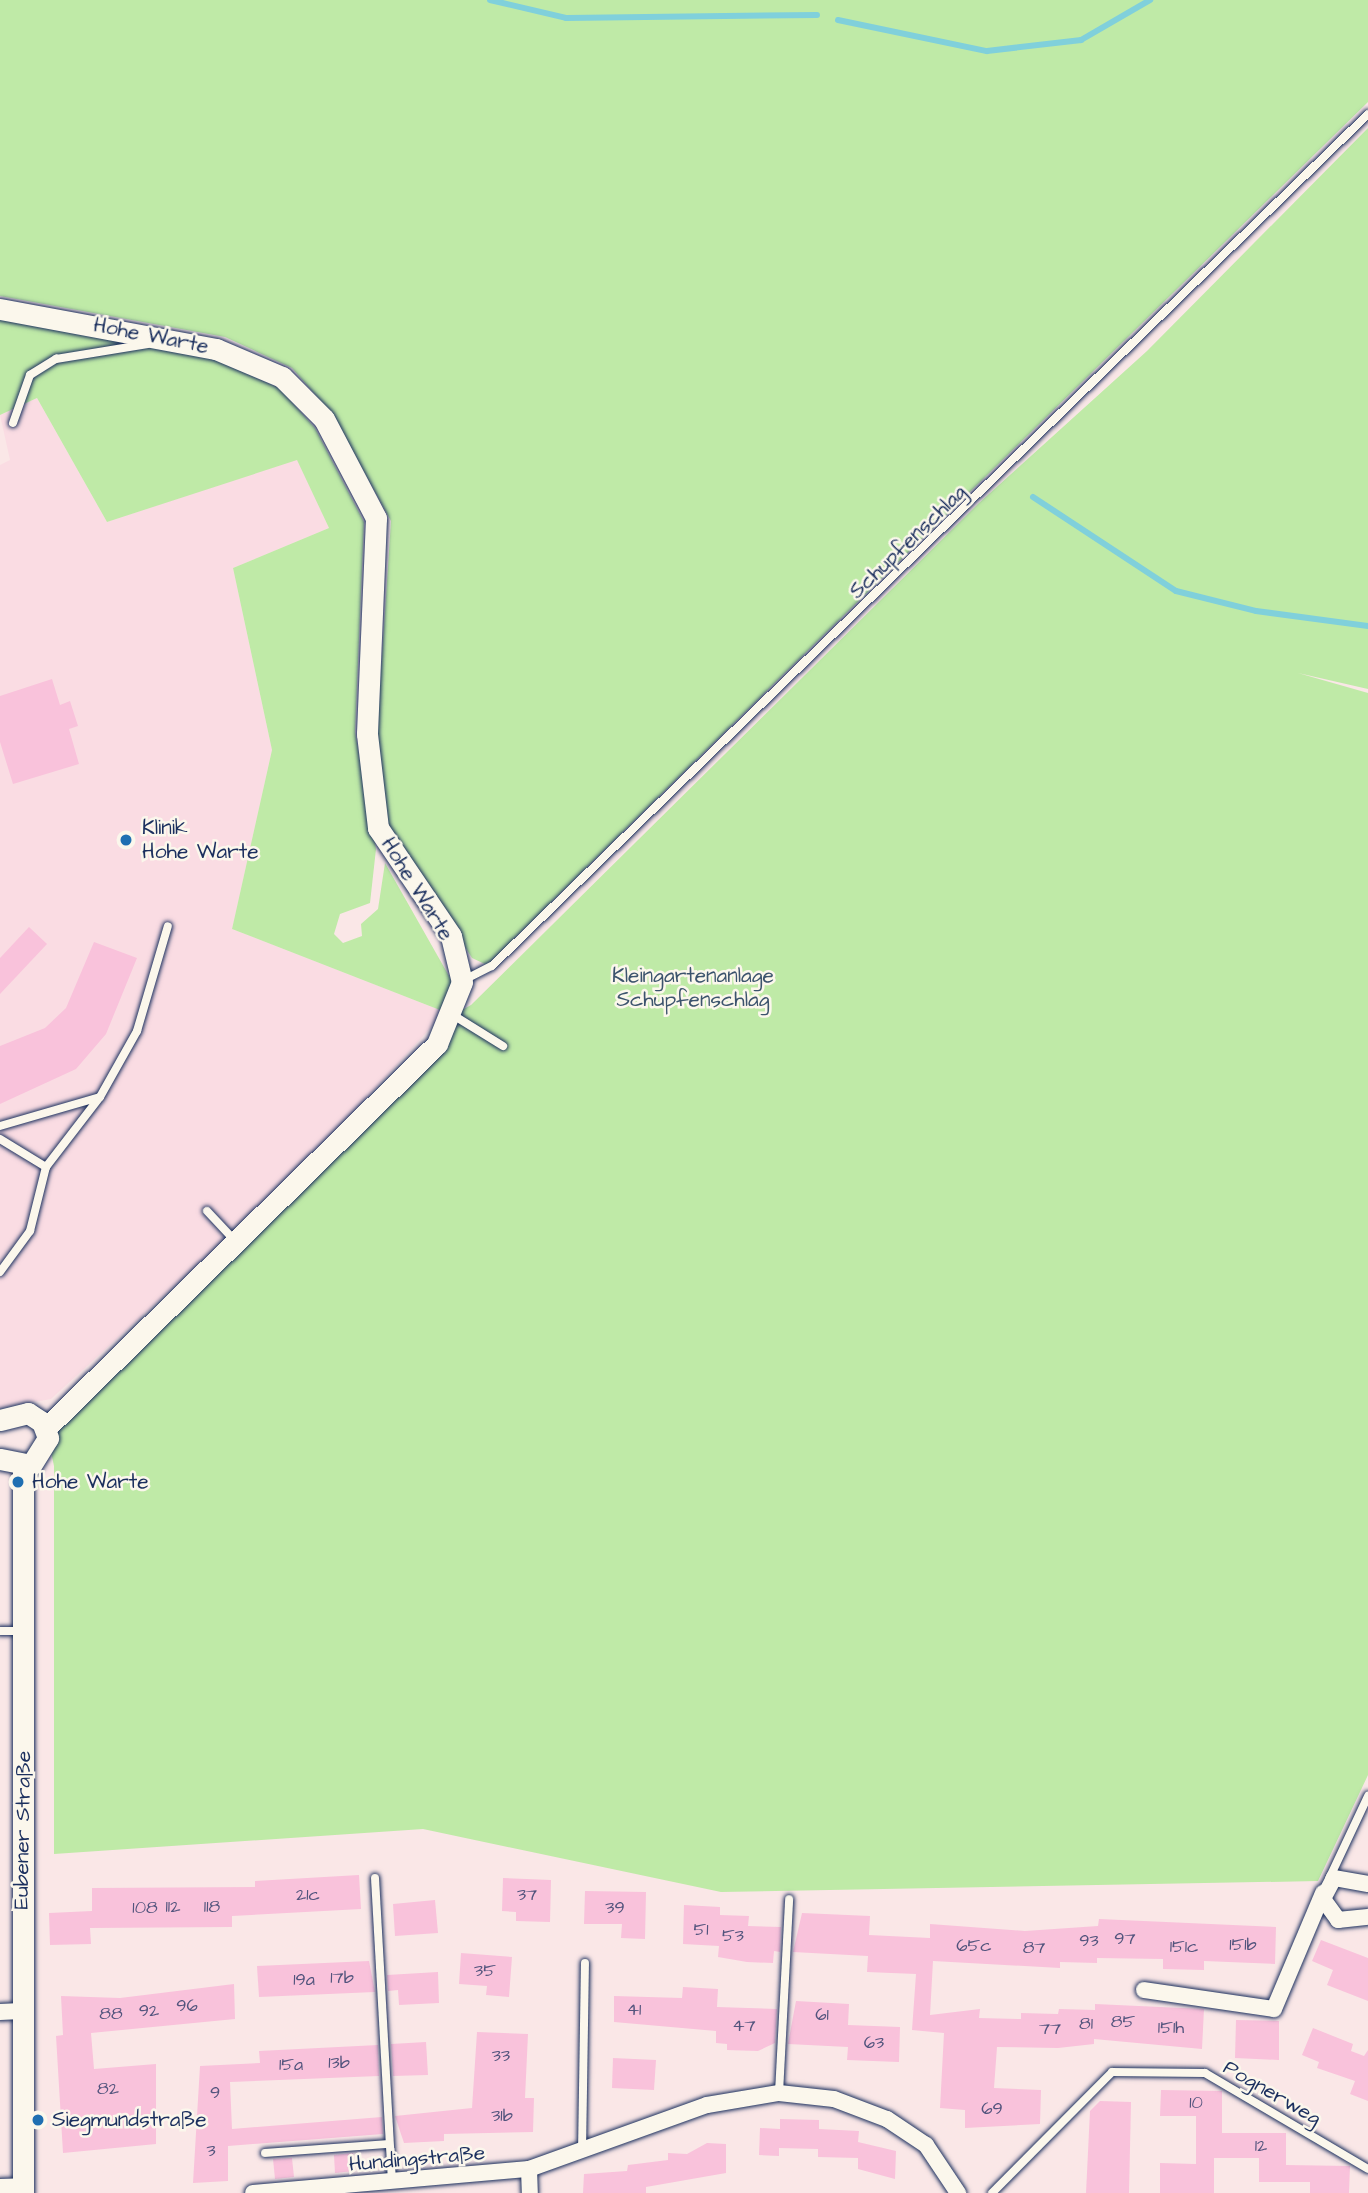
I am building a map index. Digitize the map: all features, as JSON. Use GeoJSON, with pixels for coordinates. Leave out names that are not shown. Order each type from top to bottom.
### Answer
{"type":"FeatureCollection","features":[{"type":"Feature","properties":{"kind":"street","name":"Hohe Warte"},"geometry":{"type":"LineString","coordinates":[[0,309],[185,340],[282,377],[324,419],[376,518],[367,734],[378,828],[451,936],[462,982],[453,1015],[438,1044],[238,1244],[46,1427]]}},
{"type":"Feature","properties":{"kind":"street"},"geometry":{"type":"LineString","coordinates":[[0,1458],[23,1467],[42,1456],[46,1427],[28,1412],[4,1414]]}},
{"type":"Feature","properties":{"kind":"street","name":"Eubener Straße"},"geometry":{"type":"LineString","coordinates":[[23,1467],[25,1631],[10,2012],[23,2190]]}},
{"type":"Feature","properties":{"kind":"street"},"geometry":{"type":"LineString","coordinates":[[1144,1990],[1274,2008],[1325,1887],[1340,1876],[1368,1884]]}},
{"type":"Feature","properties":{"kind":"street"},"geometry":{"type":"LineString","coordinates":[[1325,1887],[1325,1909],[1338,1920],[1368,1917]]}},
{"type":"Feature","properties":{"kind":"street","name":"Hundingstraße"},"geometry":{"type":"LineString","coordinates":[[253,2193],[392,2184],[529,2169],[707,2105],[779,2092],[834,2099],[887,2119],[926,2145],[958,2193]]}},
{"type":"Feature","properties":{"kind":"street"},"geometry":{"type":"LineString","coordinates":[[529,2169],[530,2193]]}},
{"type":"Feature","properties":{"kind":"street"},"geometry":{"type":"LineString","coordinates":[[0,2187],[23,2190]]}},
{"type":"Feature","properties":{"kind":"lane","name":"Schupfenschlag"},"geometry":{"type":"LineString","coordinates":[[462,982],[492,966],[1368,114]]}},
{"type":"Feature","properties":{"kind":"lane"},"geometry":{"type":"LineString","coordinates":[[13,423],[30,376],[56,359],[185,340]]}},
{"type":"Feature","properties":{"kind":"lane"},"geometry":{"type":"LineString","coordinates":[[0,1272],[30,1231],[46,1167],[100,1097],[137,1031],[168,926]]}},
{"type":"Feature","properties":{"kind":"lane"},"geometry":{"type":"LineString","coordinates":[[453,1015],[503,1046]]}},
{"type":"Feature","properties":{"kind":"lane"},"geometry":{"type":"LineString","coordinates":[[0,1126],[100,1097]]}},
{"type":"Feature","properties":{"kind":"lane"},"geometry":{"type":"LineString","coordinates":[[0,1139],[46,1167]]}},
{"type":"Feature","properties":{"kind":"lane"},"geometry":{"type":"LineString","coordinates":[[207,1211],[238,1244]]}},
{"type":"Feature","properties":{"kind":"lane"},"geometry":{"type":"LineString","coordinates":[[0,1631],[25,1631]]}},
{"type":"Feature","properties":{"kind":"lane"},"geometry":{"type":"LineString","coordinates":[[1325,1887],[1368,1796]]}},
{"type":"Feature","properties":{"kind":"lane"},"geometry":{"type":"LineString","coordinates":[[375,1878],[392,2184]]}},
{"type":"Feature","properties":{"kind":"lane"},"geometry":{"type":"LineString","coordinates":[[779,2092],[789,1899]]}},
{"type":"Feature","properties":{"kind":"lane"},"geometry":{"type":"LineString","coordinates":[[582,2152],[585,1963]]}},
{"type":"Feature","properties":{"kind":"lane","name":"Pognerweg"},"geometry":{"type":"LineString","coordinates":[[992,2193],[1112,2071],[1205,2073],[1368,2169]]}},
{"type":"Feature","properties":{"kind":"lane"},"geometry":{"type":"LineString","coordinates":[[265,2153],[389,2144]]}},
{"type":"Feature","properties":{"kind":"shaded area","name":"Klinik Hohe Warte"},"geometry":{"type":"Polygon","coordinates":[[[37,398],[107,522],[297,459],[329,528],[233,568],[272,750],[232,929],[445,1012],[297,1174],[51,1399],[0,1408],[0,465],[10,460],[0,415],[37,398]]]}},
{"type":"Feature","properties":{"kind":"green space"},"geometry":{"type":"Polygon","coordinates":[[[0,0],[1368,0],[1368,102],[487,965],[472,958],[388,825],[377,732],[391,521],[333,415],[292,368],[225,337],[0,296],[0,0]]]}},
{"type":"Feature","properties":{"kind":"green space","name":"Kleingartenanlage Schupfenschlag"},"geometry":{"type":"Polygon","coordinates":[[[1368,128],[1368,689],[1298,673],[1368,693],[1368,1775],[1318,1881],[721,1892],[423,1829],[54,1854],[54,1466],[47,1433],[453,1015],[471,1005],[979,503],[1147,351],[1368,128]]]}},
{"type":"Feature","properties":{"kind":"green space"},"geometry":{"type":"Polygon","coordinates":[[[0,317],[210,357],[279,388],[315,428],[364,522],[355,732],[376,849],[370,903],[340,914],[334,934],[343,943],[362,936],[361,924],[378,909],[385,863],[453,983],[445,1012],[232,929],[272,750],[233,568],[329,528],[297,460],[107,522],[37,398],[0,415],[0,317]]]}},
{"type":"Feature","properties":{"kind":"building"},"geometry":{"type":"Polygon","coordinates":[[[52,679],[60,705],[70,701],[78,726],[69,729],[79,764],[13,784],[0,742],[0,696],[52,679]]]}},
{"type":"Feature","properties":{"kind":"building"},"geometry":{"type":"Polygon","coordinates":[[[29,927],[47,944],[0,994],[0,958],[29,927]]]}},
{"type":"Feature","properties":{"kind":"building"},"geometry":{"type":"Polygon","coordinates":[[[94,942],[137,958],[106,1034],[76,1069],[0,1104],[0,1046],[45,1028],[66,1008],[94,942]]]}},
{"type":"Feature","properties":{"kind":"building"},"geometry":{"type":"Polygon","coordinates":[[[359,1875],[361,1909],[232,1916],[232,1927],[90,1928],[91,1944],[50,1945],[49,1913],[92,1911],[92,1888],[255,1887],[255,1881],[359,1875]]]}},
{"type":"Feature","properties":{"kind":"building"},"geometry":{"type":"Polygon","coordinates":[[[503,1878],[551,1880],[550,1922],[516,1921],[516,1912],[502,1911],[503,1878]]]}},
{"type":"Feature","properties":{"kind":"building"},"geometry":{"type":"Polygon","coordinates":[[[585,1891],[646,1892],[645,1939],[621,1938],[622,1924],[584,1924],[585,1891]]]}},
{"type":"Feature","properties":{"kind":"building"},"geometry":{"type":"Polygon","coordinates":[[[435,1900],[438,1933],[395,1936],[393,1904],[435,1900]]]}},
{"type":"Feature","properties":{"kind":"building"},"geometry":{"type":"Polygon","coordinates":[[[684,1905],[720,1907],[720,1915],[749,1916],[748,1926],[781,1927],[780,1952],[774,1951],[773,1963],[747,1962],[718,1957],[719,1946],[683,1944],[684,1905]]]}},
{"type":"Feature","properties":{"kind":"building"},"geometry":{"type":"Polygon","coordinates":[[[802,1913],[870,1916],[869,1935],[930,1938],[930,1924],[1025,1931],[1098,1926],[1099,1919],[1276,1927],[1275,1964],[1204,1961],[1204,1970],[1163,1969],[1163,1959],[1097,1958],[1097,1963],[1060,1962],[1060,1968],[933,1961],[930,2015],[980,2009],[979,2018],[1021,2019],[1021,2013],[1058,2014],[1059,2009],[1095,2010],[1095,2004],[1204,2009],[1202,2049],[1094,2039],[1094,2044],[1058,2048],[997,2047],[994,2088],[1041,2090],[1040,2124],[965,2128],[965,2110],[940,2108],[944,2033],[912,2030],[916,1974],[867,1972],[868,1956],[793,1952],[802,1913]]]}},
{"type":"Feature","properties":{"kind":"building"},"geometry":{"type":"Polygon","coordinates":[[[1321,1940],[1368,1958],[1368,2001],[1327,1985],[1333,1970],[1312,1961],[1321,1940]]]}},
{"type":"Feature","properties":{"kind":"building"},"geometry":{"type":"Polygon","coordinates":[[[461,1953],[512,1957],[509,1997],[486,1995],[487,1986],[459,1984],[461,1953]]]}},
{"type":"Feature","properties":{"kind":"building"},"geometry":{"type":"Polygon","coordinates":[[[369,1961],[375,1992],[259,1997],[257,1966],[369,1961]]]}},
{"type":"Feature","properties":{"kind":"building"},"geometry":{"type":"Polygon","coordinates":[[[438,1972],[439,2003],[399,2005],[398,1990],[388,1991],[387,1975],[438,1972]]]}},
{"type":"Feature","properties":{"kind":"building"},"geometry":{"type":"Polygon","coordinates":[[[234,1984],[235,2019],[91,2033],[94,2069],[156,2064],[156,2144],[63,2153],[56,2036],[63,2035],[61,1996],[120,1998],[234,1984]]]}},
{"type":"Feature","properties":{"kind":"building"},"geometry":{"type":"Polygon","coordinates":[[[683,1987],[718,1989],[717,2007],[777,2009],[775,2043],[758,2051],[727,2050],[727,2044],[716,2043],[716,2031],[614,2022],[614,1996],[682,1998],[683,1987]]]}},
{"type":"Feature","properties":{"kind":"building"},"geometry":{"type":"Polygon","coordinates":[[[796,2001],[849,2004],[848,2025],[900,2027],[899,2062],[847,2060],[848,2047],[788,2044],[796,2001]]]}},
{"type":"Feature","properties":{"kind":"building"},"geometry":{"type":"Polygon","coordinates":[[[1236,2020],[1279,2021],[1279,2060],[1235,2058],[1236,2020]]]}},
{"type":"Feature","properties":{"kind":"building"},"geometry":{"type":"Polygon","coordinates":[[[1313,2028],[1353,2044],[1351,2051],[1364,2056],[1368,2050],[1368,2101],[1350,2094],[1355,2081],[1317,2068],[1319,2062],[1302,2055],[1313,2028]]]}},
{"type":"Feature","properties":{"kind":"building"},"geometry":{"type":"Polygon","coordinates":[[[477,2032],[528,2034],[525,2098],[534,2098],[533,2132],[444,2134],[444,2141],[404,2143],[395,2116],[472,2108],[477,2032]]]}},
{"type":"Feature","properties":{"kind":"building"},"geometry":{"type":"Polygon","coordinates":[[[426,2042],[428,2075],[393,2076],[391,2044],[426,2042]]]}},
{"type":"Feature","properties":{"kind":"building"},"geometry":{"type":"Polygon","coordinates":[[[378,2045],[379,2076],[230,2082],[232,2129],[382,2117],[383,2134],[228,2146],[228,2181],[193,2183],[200,2066],[260,2063],[259,2051],[378,2045]]]}},
{"type":"Feature","properties":{"kind":"building"},"geometry":{"type":"Polygon","coordinates":[[[613,2058],[656,2060],[654,2090],[612,2088],[613,2058]]]}},
{"type":"Feature","properties":{"kind":"building"},"geometry":{"type":"Polygon","coordinates":[[[1161,2090],[1222,2091],[1222,2133],[1286,2133],[1286,2165],[1350,2166],[1349,2193],[1310,2193],[1310,2182],[1259,2182],[1259,2158],[1214,2158],[1214,2193],[1160,2193],[1160,2163],[1196,2164],[1196,2116],[1160,2116],[1161,2090]]]}},
{"type":"Feature","properties":{"kind":"building"},"geometry":{"type":"Polygon","coordinates":[[[1100,2101],[1131,2102],[1129,2193],[1086,2193],[1090,2111],[1100,2101]]]}},
{"type":"Feature","properties":{"kind":"building"},"geometry":{"type":"Polygon","coordinates":[[[780,2119],[819,2120],[819,2129],[859,2131],[858,2142],[896,2151],[895,2179],[858,2169],[858,2158],[818,2157],[818,2149],[779,2148],[779,2156],[759,2155],[760,2128],[780,2129],[780,2119]]]}},
{"type":"Feature","properties":{"kind":"building"},"geometry":{"type":"Polygon","coordinates":[[[707,2143],[726,2144],[726,2173],[646,2187],[646,2193],[583,2193],[584,2174],[627,2171],[628,2165],[668,2160],[668,2153],[687,2154],[707,2143]]]}},
{"type":"Feature","properties":{"kind":"building"},"geometry":{"type":"Polygon","coordinates":[[[353,2153],[354,2171],[335,2173],[334,2155],[353,2153]]]}},
{"type":"Feature","properties":{"kind":"building"},"geometry":{"type":"Polygon","coordinates":[[[292,2158],[294,2177],[275,2179],[273,2159],[292,2158]]]}},
{"type":"Feature","properties":{"kind":"waterway"},"geometry":{"type":"LineString","coordinates":[[490,0],[566,18],[817,15]]}},
{"type":"Feature","properties":{"kind":"waterway"},"geometry":{"type":"LineString","coordinates":[[838,20],[987,51],[1081,40],[1150,0]]}},
{"type":"Feature","properties":{"kind":"waterway"},"geometry":{"type":"LineString","coordinates":[[1033,497],[1176,591],[1256,611],[1368,626]]}},
{"type":"Feature","properties":{"kind":"place","name":"Klinik Hohe Warte"},"geometry":{"type":"Point","coordinates":[126,840]}},
{"type":"Feature","properties":{"kind":"place","name":"Hohe Warte"},"geometry":{"type":"Point","coordinates":[18,1482]}},
{"type":"Feature","properties":{"kind":"place","name":"Siegmundstraße"},"geometry":{"type":"Point","coordinates":[38,2120]}}]}
